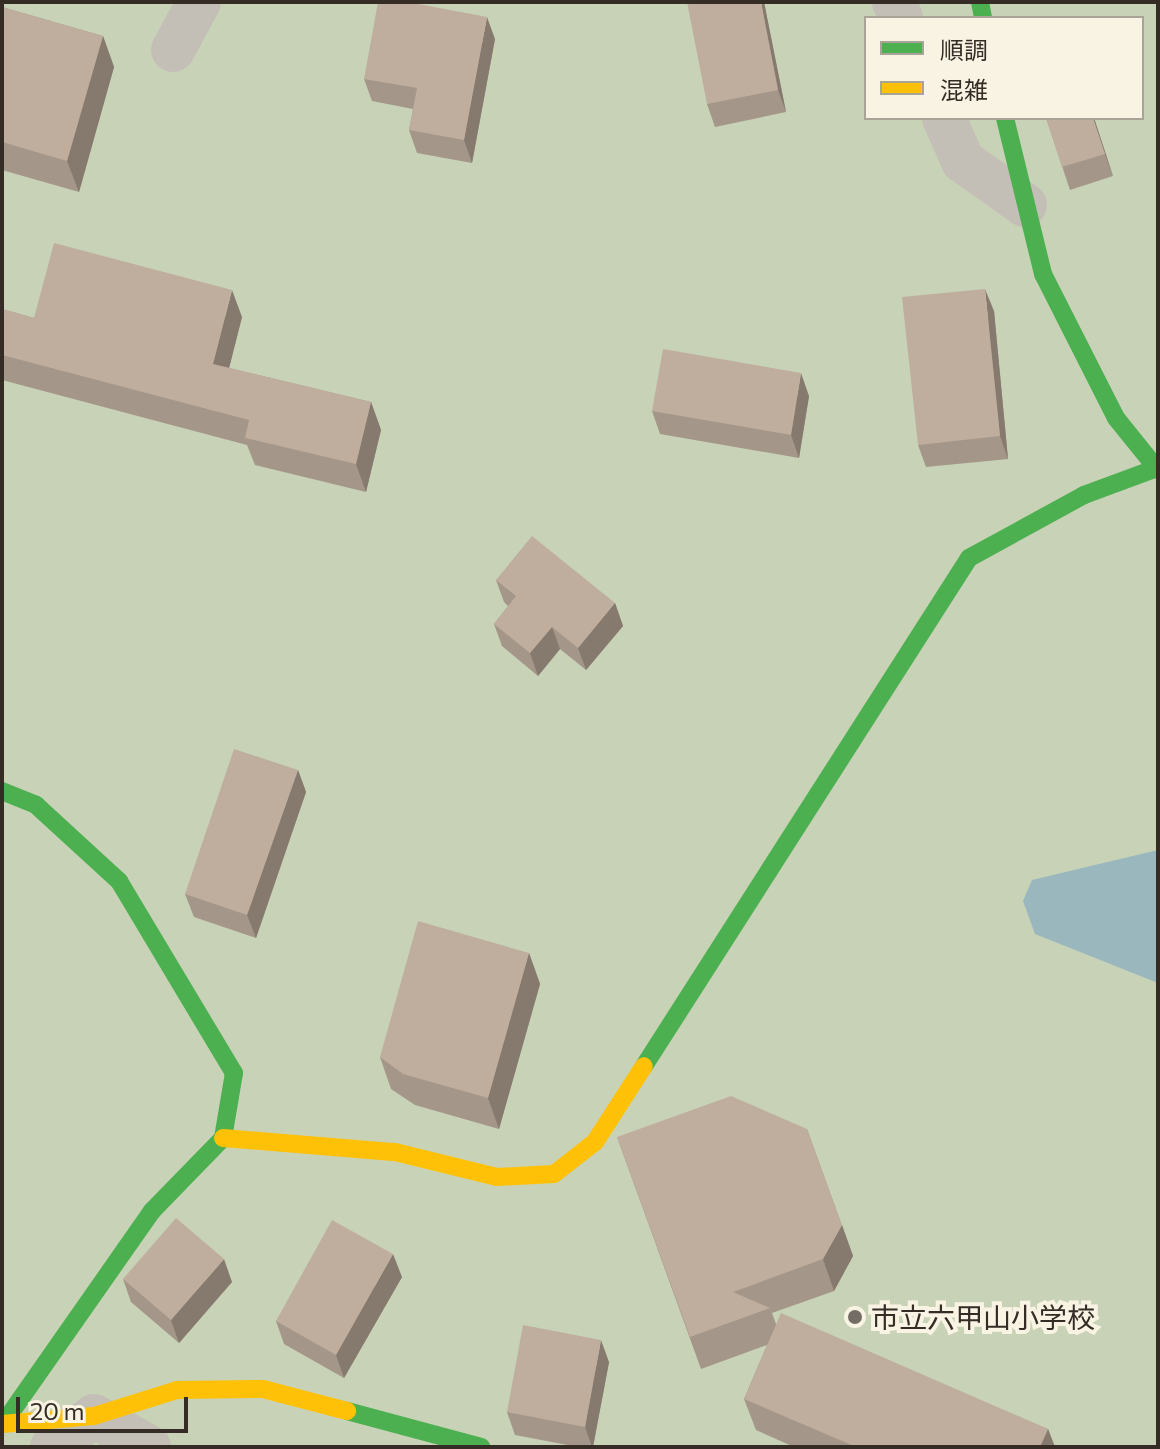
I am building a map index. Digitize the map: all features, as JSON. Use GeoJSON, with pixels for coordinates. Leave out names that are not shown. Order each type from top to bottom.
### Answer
{"type":"FeatureCollection","features":[{"type":"Feature","properties":{"kind":"street"},"geometry":{"type":"LineString","coordinates":[[173,50],[199,2]]}},
{"type":"Feature","properties":{"kind":"street"},"geometry":{"type":"LineString","coordinates":[[945,120],[963,161],[1025,205]]}},
{"type":"Feature","properties":{"kind":"street"},"geometry":{"type":"LineString","coordinates":[[223,1138],[395,1152],[497,1177],[554,1174],[595,1142],[969,558],[1084,495],[1157,469],[1116,418],[1077,350],[1043,274],[1005,120]]}},
{"type":"Feature","properties":{"kind":"street"},"geometry":{"type":"LineString","coordinates":[[2,791],[36,805],[119,881],[234,1073],[223,1138],[152,1211],[3,1424]]}},
{"type":"Feature","properties":{"kind":"street"},"geometry":{"type":"LineString","coordinates":[[3,1424],[94,1416],[177,1390],[263,1389],[481,1447]]}},
{"type":"Feature","properties":{"kind":"street"},"geometry":{"type":"LineString","coordinates":[[52,1447],[94,1416]]}},
{"type":"Feature","properties":{"kind":"street"},"geometry":{"type":"LineString","coordinates":[[94,1416],[149,1447]]}},
{"type":"Feature","properties":{"kind":"green space"},"geometry":{"type":"Polygon","coordinates":[[[2,2],[1158,2],[1158,1447],[2,1447],[2,2]]]}},
{"type":"Feature","properties":{"kind":"water"},"geometry":{"type":"Polygon","coordinates":[[[1158,850],[1158,983],[1035,934],[1023,901],[1032,880],[1158,850]]]}},
{"type":"Feature","properties":{"kind":"building"},"geometry":{"type":"Polygon","coordinates":[[[378,2],[408,2],[487,17],[464,140],[409,130],[417,88],[364,79],[378,2]]]}},
{"type":"Feature","properties":{"kind":"building"},"geometry":{"type":"Polygon","coordinates":[[[687,2],[761,2],[778,90],[707,104],[687,2]]]}},
{"type":"Feature","properties":{"kind":"building"},"geometry":{"type":"Polygon","coordinates":[[[2,7],[103,36],[67,161],[2,142],[2,7]]]}},
{"type":"Feature","properties":{"kind":"building"},"geometry":{"type":"Polygon","coordinates":[[[1047,120],[1094,120],[1105,154],[1062,167],[1047,120]]]}},
{"type":"Feature","properties":{"kind":"building"},"geometry":{"type":"Polygon","coordinates":[[[54,243],[232,290],[213,364],[371,402],[356,464],[245,438],[249,420],[2,355],[2,309],[34,318],[54,243]]]}},
{"type":"Feature","properties":{"kind":"building"},"geometry":{"type":"Polygon","coordinates":[[[985,289],[1000,436],[918,445],[902,297],[985,289]]]}},
{"type":"Feature","properties":{"kind":"building"},"geometry":{"type":"Polygon","coordinates":[[[663,349],[801,373],[791,435],[652,411],[663,349]]]}},
{"type":"Feature","properties":{"kind":"building"},"geometry":{"type":"Polygon","coordinates":[[[532,536],[615,603],[578,648],[552,627],[530,653],[494,624],[516,596],[496,580],[532,536]]]}},
{"type":"Feature","properties":{"kind":"building"},"geometry":{"type":"Polygon","coordinates":[[[234,749],[298,770],[247,915],[185,894],[234,749]]]}},
{"type":"Feature","properties":{"kind":"building"},"geometry":{"type":"Polygon","coordinates":[[[418,921],[529,953],[488,1098],[403,1074],[380,1057],[418,921]]]}},
{"type":"Feature","properties":{"kind":"building"},"geometry":{"type":"Polygon","coordinates":[[[731,1096],[807,1129],[842,1225],[823,1259],[733,1292],[770,1308],[690,1337],[617,1137],[731,1096]]]}},
{"type":"Feature","properties":{"kind":"building"},"geometry":{"type":"Polygon","coordinates":[[[176,1218],[224,1259],[171,1320],[123,1279],[176,1218]]]}},
{"type":"Feature","properties":{"kind":"building"},"geometry":{"type":"Polygon","coordinates":[[[332,1220],[393,1254],[336,1355],[276,1321],[332,1220]]]}},
{"type":"Feature","properties":{"kind":"building"},"geometry":{"type":"Polygon","coordinates":[[[781,1313],[1048,1429],[1040,1447],[856,1447],[744,1399],[781,1313]]]}},
{"type":"Feature","properties":{"kind":"building"},"geometry":{"type":"Polygon","coordinates":[[[523,1325],[601,1340],[585,1427],[507,1412],[523,1325]]]}},
{"type":"Feature","properties":{"kind":"traffic: fast"},"geometry":{"type":"LineString","coordinates":[[980,2],[983,16]]}},
{"type":"Feature","properties":{"kind":"traffic: fast"},"geometry":{"type":"LineString","coordinates":[[1005,120],[1043,274],[1116,418],[1158,470]]}},
{"type":"Feature","properties":{"kind":"traffic: fast"},"geometry":{"type":"LineString","coordinates":[[644,1066],[969,558],[1084,495],[1157,468]]}},
{"type":"Feature","properties":{"kind":"traffic: fast"},"geometry":{"type":"LineString","coordinates":[[2,791],[36,805],[119,881],[234,1073],[223,1138],[152,1211],[3,1424]]}},
{"type":"Feature","properties":{"kind":"traffic: fast"},"geometry":{"type":"LineString","coordinates":[[347,1411],[481,1447]]}},
{"type":"Feature","properties":{"kind":"traffic: slow"},"geometry":{"type":"LineString","coordinates":[[223,1138],[395,1152],[497,1177],[554,1174],[595,1142],[644,1066]]}},
{"type":"Feature","properties":{"kind":"traffic: slow"},"geometry":{"type":"LineString","coordinates":[[2,1424],[94,1416],[177,1390],[263,1389],[347,1411]]}},
{"type":"Feature","properties":{"kind":"place","name":"市立六甲山小学校"},"geometry":{"type":"Point","coordinates":[855,1317]}}]}
